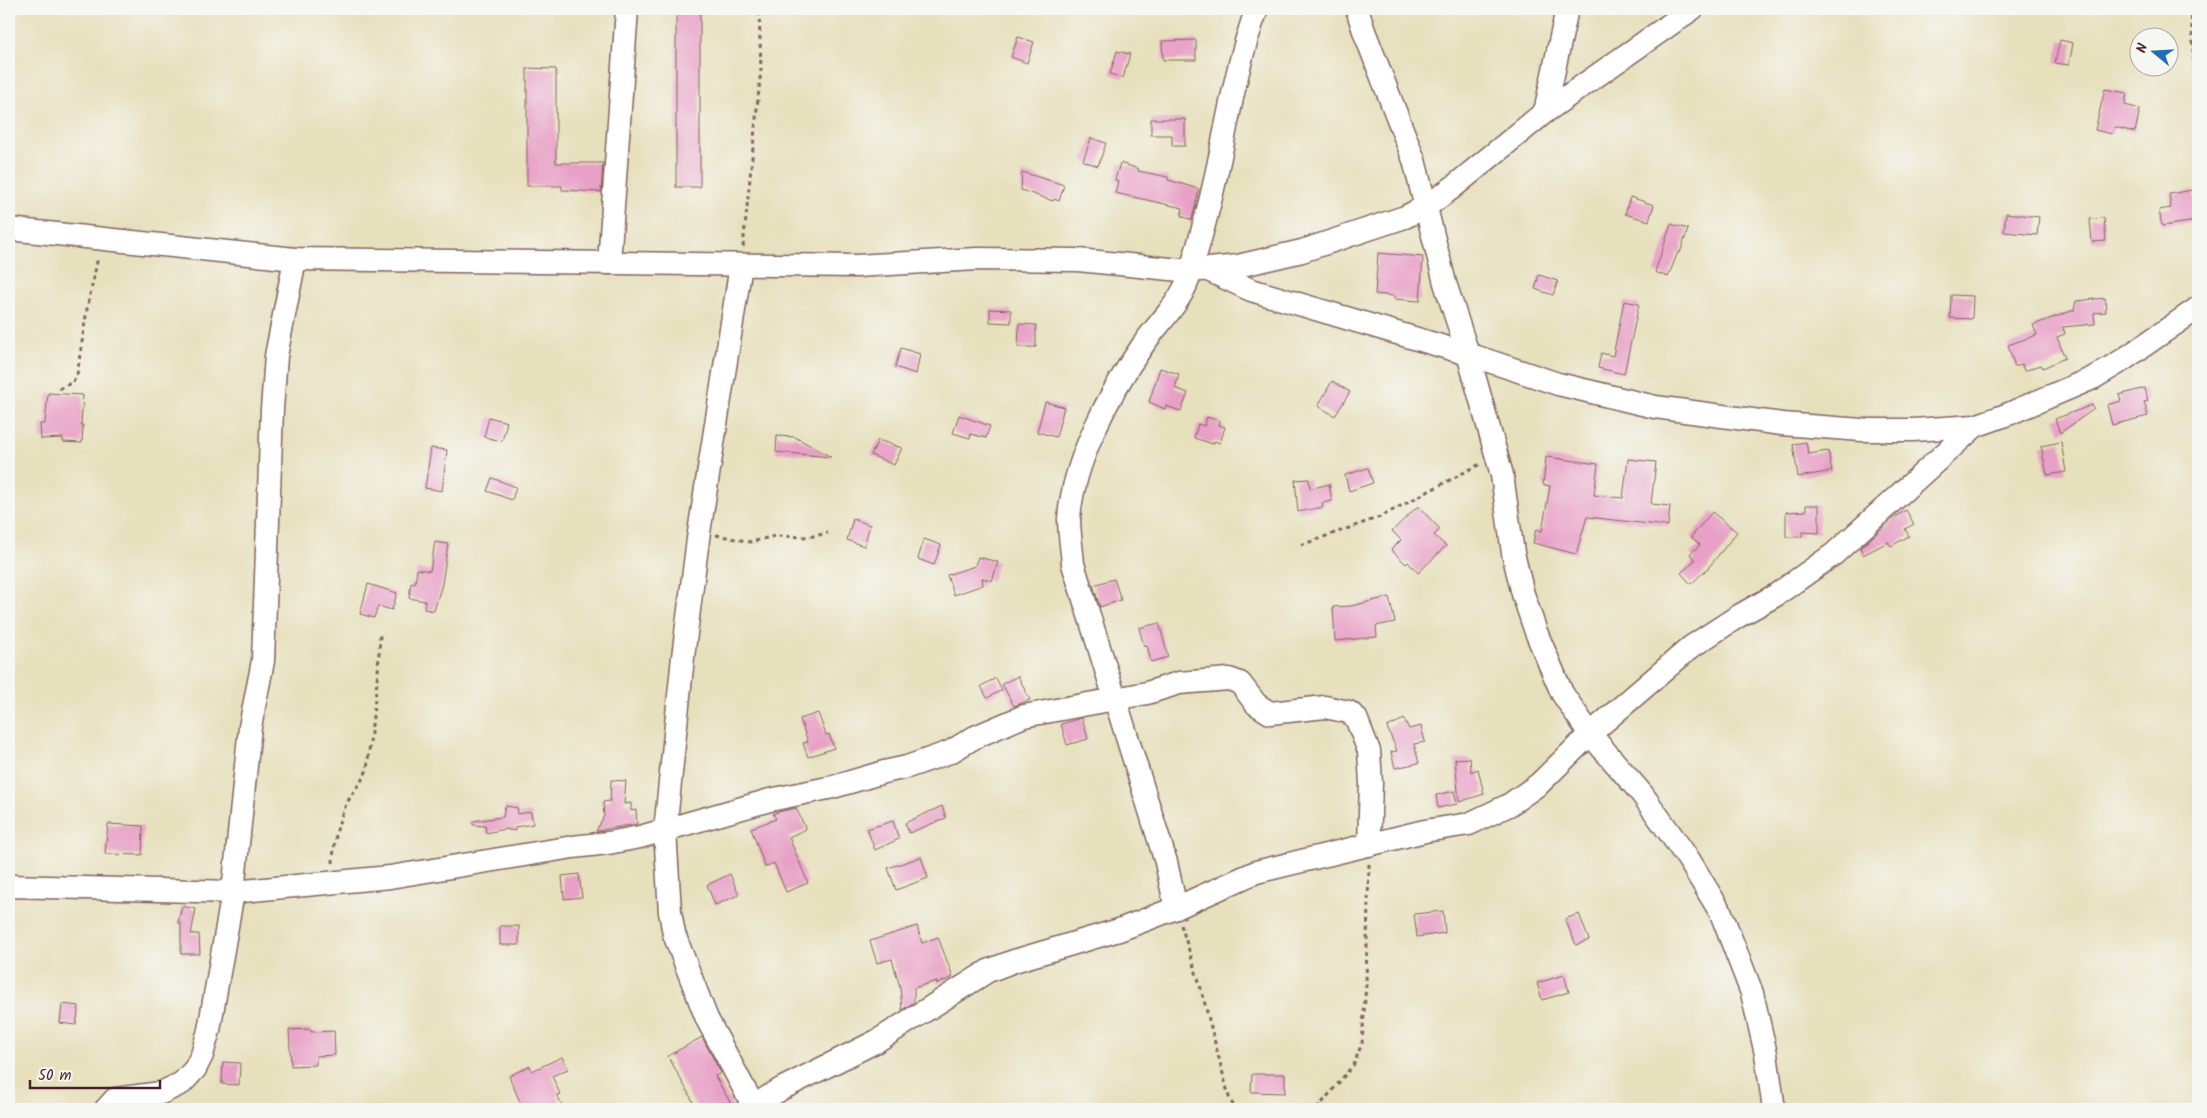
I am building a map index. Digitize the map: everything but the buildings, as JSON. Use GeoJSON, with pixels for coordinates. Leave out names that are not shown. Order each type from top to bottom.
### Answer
{"type":"FeatureCollection","features":[{"type":"Feature","properties":{"kind":"street"},"geometry":{"type":"LineString","coordinates":[[609,263],[627,9]]}},
{"type":"Feature","properties":{"kind":"street"},"geometry":{"type":"LineString","coordinates":[[1176,908],[1166,862],[1073,564],[1069,519],[1075,490],[1098,419],[1121,377],[1198,270],[1236,74],[1246,37],[1257,9]]}},
{"type":"Feature","properties":{"kind":"street"},"geometry":{"type":"LineString","coordinates":[[1357,9],[1414,160],[1445,283],[1468,354],[1502,475],[1513,553],[1532,622],[1562,693],[1590,734],[1642,794],[1689,860],[1721,913],[1752,993],[1766,1054],[1774,1109]]}},
{"type":"Feature","properties":{"kind":"street"},"geometry":{"type":"LineString","coordinates":[[1545,112],[1567,9]]}},
{"type":"Feature","properties":{"kind":"street"},"geometry":{"type":"LineString","coordinates":[[9,229],[295,259],[856,266],[977,259],[1078,260],[1198,270],[1238,266],[1302,251],[1405,216],[1426,206],[1452,188],[1545,112],[1692,9]]}},
{"type":"Feature","properties":{"kind":"street"},"geometry":{"type":"LineString","coordinates":[[106,1109],[115,1099],[161,1093],[182,1083],[195,1069],[202,1055],[210,1030],[233,892],[250,727],[263,661],[267,570],[268,470],[276,356],[295,259]]}},
{"type":"Feature","properties":{"kind":"street"},"geometry":{"type":"LineString","coordinates":[[741,264],[698,539],[683,657],[665,831],[670,912],[674,934],[706,1019],[752,1108],[783,1088],[877,1040],[988,971],[1042,952],[1119,930],[1176,908],[1256,872],[1425,831],[1469,824],[1509,806],[1539,784],[1590,734],[1691,648],[1776,595],[1834,554],[1975,426]]}},
{"type":"Feature","properties":{"kind":"street"},"geometry":{"type":"LineString","coordinates":[[1198,270],[1251,290],[1468,354],[1558,384],[1655,408],[1782,424],[1862,430],[1913,430],[1975,426],[2059,394],[2093,378],[2123,360],[2198,308]]}},
{"type":"Feature","properties":{"kind":"street"},"geometry":{"type":"LineString","coordinates":[[9,886],[233,892],[390,876],[452,865],[608,843],[665,831],[770,800],[833,787],[926,761],[1024,716],[1147,693],[1179,683],[1229,679],[1240,683],[1256,704],[1270,713],[1290,712],[1307,707],[1325,707],[1349,712],[1356,718],[1369,751],[1371,783],[1370,845]]}},
{"type":"Feature","properties":{"kind":"path"},"geometry":{"type":"LineString","coordinates":[[741,264],[761,69],[759,9]]}},
{"type":"Feature","properties":{"kind":"path"},"geometry":{"type":"LineString","coordinates":[[2191,9],[2198,139]]}},
{"type":"Feature","properties":{"kind":"path"},"geometry":{"type":"LineString","coordinates":[[59,389],[73,382],[77,375],[90,290],[102,239]]}},
{"type":"Feature","properties":{"kind":"path"},"geometry":{"type":"LineString","coordinates":[[1301,545],[1380,517],[1497,456]]}},
{"type":"Feature","properties":{"kind":"path"},"geometry":{"type":"LineString","coordinates":[[698,539],[716,535],[751,542],[775,536],[808,537],[828,533]]}},
{"type":"Feature","properties":{"kind":"path"},"geometry":{"type":"LineString","coordinates":[[332,882],[336,831],[350,797],[364,778],[367,769],[378,672],[380,635]]}},
{"type":"Feature","properties":{"kind":"path"},"geometry":{"type":"LineString","coordinates":[[1317,1109],[1354,1064],[1362,1043],[1366,983],[1370,845]]}},
{"type":"Feature","properties":{"kind":"path"},"geometry":{"type":"LineString","coordinates":[[1176,908],[1200,986],[1229,1096],[1235,1109]]}}]}
